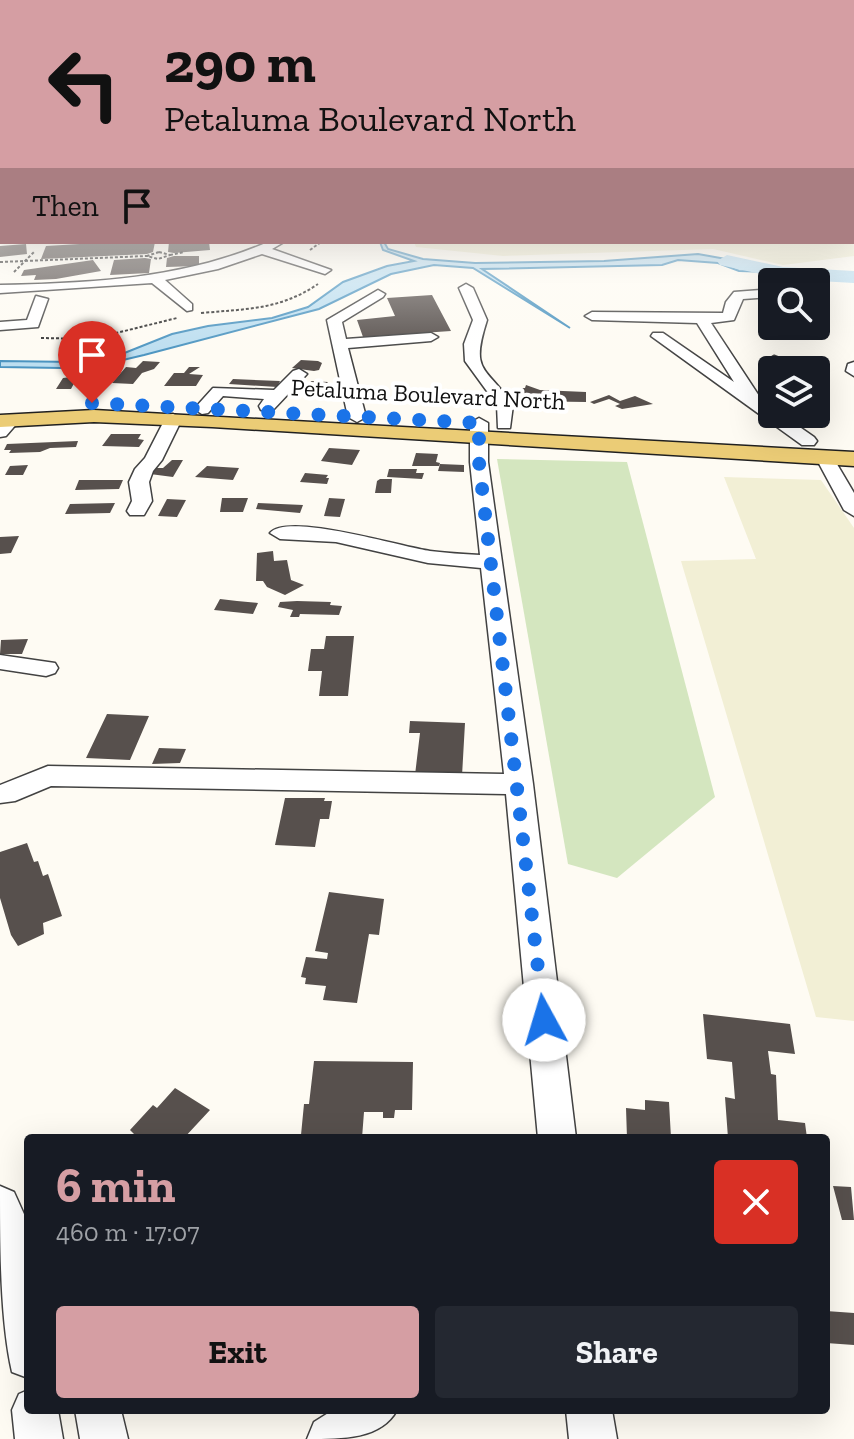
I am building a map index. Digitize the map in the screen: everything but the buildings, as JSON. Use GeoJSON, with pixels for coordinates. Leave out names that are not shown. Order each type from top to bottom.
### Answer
{"type":"FeatureCollection","features":[{"type":"Feature","properties":{"kind":"main road","name":"Petaluma Boulevard North"},"geometry":{"type":"LineString","coordinates":[[2,419],[64,401],[357,417],[854,459]]}},
{"type":"Feature","properties":{"kind":"main road","name":"Petaluma Boulevard North"},"geometry":{"type":"LineString","coordinates":[[2,419],[94,416],[487,428],[854,444]]}},
{"type":"Feature","properties":{"kind":"street"},"geometry":{"type":"LineString","coordinates":[[5,304],[198,270],[239,259],[274,244]]}},
{"type":"Feature","properties":{"kind":"street"},"geometry":{"type":"LineString","coordinates":[[263,250],[325,270]]}},
{"type":"Feature","properties":{"kind":"street"},"geometry":{"type":"LineString","coordinates":[[215,253],[239,259]]}},
{"type":"Feature","properties":{"kind":"street"},"geometry":{"type":"LineString","coordinates":[[153,277],[187,307]]}},
{"type":"Feature","properties":{"kind":"street"},"geometry":{"type":"LineString","coordinates":[[466,288],[480,320],[471,353],[476,367],[505,405],[487,428],[492,563],[557,1134]]}},
{"type":"Feature","properties":{"kind":"street"},"geometry":{"type":"LineString","coordinates":[[357,417],[334,320],[378,294]]}},
{"type":"Feature","properties":{"kind":"street"},"geometry":{"type":"LineString","coordinates":[[592,316],[729,317],[733,302],[739,295],[758,294]]}},
{"type":"Feature","properties":{"kind":"street"},"geometry":{"type":"LineString","coordinates":[[5,304],[33,324],[41,299]]}},
{"type":"Feature","properties":{"kind":"street"},"geometry":{"type":"LineString","coordinates":[[701,319],[758,398]]}},
{"type":"Feature","properties":{"kind":"street"},"geometry":{"type":"LineString","coordinates":[[658,336],[758,404]]}},
{"type":"Feature","properties":{"kind":"street"},"geometry":{"type":"LineString","coordinates":[[340,344],[431,337]]}},
{"type":"Feature","properties":{"kind":"street"},"geometry":{"type":"LineString","coordinates":[[263,412],[299,374]]}},
{"type":"Feature","properties":{"kind":"street"},"geometry":{"type":"LineString","coordinates":[[202,409],[219,391],[277,395]]}},
{"type":"Feature","properties":{"kind":"street"},"geometry":{"type":"LineString","coordinates":[[137,511],[142,501],[139,482],[144,469],[153,460],[173,419]]}},
{"type":"Feature","properties":{"kind":"street"},"geometry":{"type":"LineString","coordinates":[[791,428],[808,441]]}},
{"type":"Feature","properties":{"kind":"street"},"geometry":{"type":"LineString","coordinates":[[825,458],[854,510]]}},
{"type":"Feature","properties":{"kind":"street"},"geometry":{"type":"LineString","coordinates":[[280,533],[336,536],[428,557],[492,563]]}},
{"type":"Feature","properties":{"kind":"street"},"geometry":{"type":"LineString","coordinates":[[0,662],[46,668]]}},
{"type":"Feature","properties":{"kind":"street"},"geometry":{"type":"LineString","coordinates":[[5,794],[48,776],[519,784]]}},
{"type":"Feature","properties":{"kind":"street"},"geometry":{"type":"LineString","coordinates":[[0,1206],[15,1241],[24,1321]]}},
{"type":"Feature","properties":{"kind":"street"},"geometry":{"type":"LineString","coordinates":[[36,1414],[39,1439]]}},
{"type":"Feature","properties":{"kind":"street"},"geometry":{"type":"LineString","coordinates":[[99,1414],[104,1439]]}},
{"type":"Feature","properties":{"kind":"street"},"geometry":{"type":"LineString","coordinates":[[331,1439],[368,1414]]}},
{"type":"Feature","properties":{"kind":"street"},"geometry":{"type":"LineString","coordinates":[[590,1414],[593,1439]]}},
{"type":"Feature","properties":{"kind":"path"},"geometry":{"type":"LineString","coordinates":[[159,252],[160,244]]}},
{"type":"Feature","properties":{"kind":"path"},"geometry":{"type":"LineString","coordinates":[[5,304],[24,263],[34,252]]}},
{"type":"Feature","properties":{"kind":"path"},"geometry":{"type":"LineString","coordinates":[[0,262],[147,256],[159,252],[170,255]]}},
{"type":"Feature","properties":{"kind":"path"},"geometry":{"type":"LineString","coordinates":[[147,256],[158,259],[184,252]]}},
{"type":"Feature","properties":{"kind":"shaded area"},"geometry":{"type":"Polygon","coordinates":[[[415,244],[854,244],[854,256],[783,265],[713,249],[503,256],[416,247],[415,244]]]}},
{"type":"Feature","properties":{"kind":"shaded area"},"geometry":{"type":"Polygon","coordinates":[[[724,477],[821,480],[854,528],[854,1021],[816,1017],[681,561],[756,559],[724,477]]]}},
{"type":"Feature","properties":{"kind":"green space"},"geometry":{"type":"Polygon","coordinates":[[[497,459],[627,462],[715,797],[617,878],[568,864],[497,459]]]}},
{"type":"Feature","properties":{"kind":"water"},"geometry":{"type":"Polygon","coordinates":[[[381,244],[423,259],[475,263],[604,261],[698,254],[777,268],[739,271],[718,263],[678,260],[662,265],[482,269],[570,328],[473,268],[434,265],[391,274],[319,309],[106,364],[61,368],[0,367],[0,361],[76,362],[117,356],[172,334],[272,318],[308,307],[343,282],[387,266],[414,261],[383,250],[381,244]]]}},
{"type":"Feature","properties":{"kind":"water"},"geometry":{"type":"Polygon","coordinates":[[[830,272],[854,273],[854,279],[830,276],[830,272]]]}},
{"type":"Feature","properties":{"kind":"waterway"},"geometry":{"type":"LineString","coordinates":[[727,261],[783,273],[854,277]]}},
{"type":"Feature","properties":{"kind":"route"},"geometry":{"type":"LineString","coordinates":[[92,403],[479,423],[479,462],[519,784],[544,1020]]}}]}
